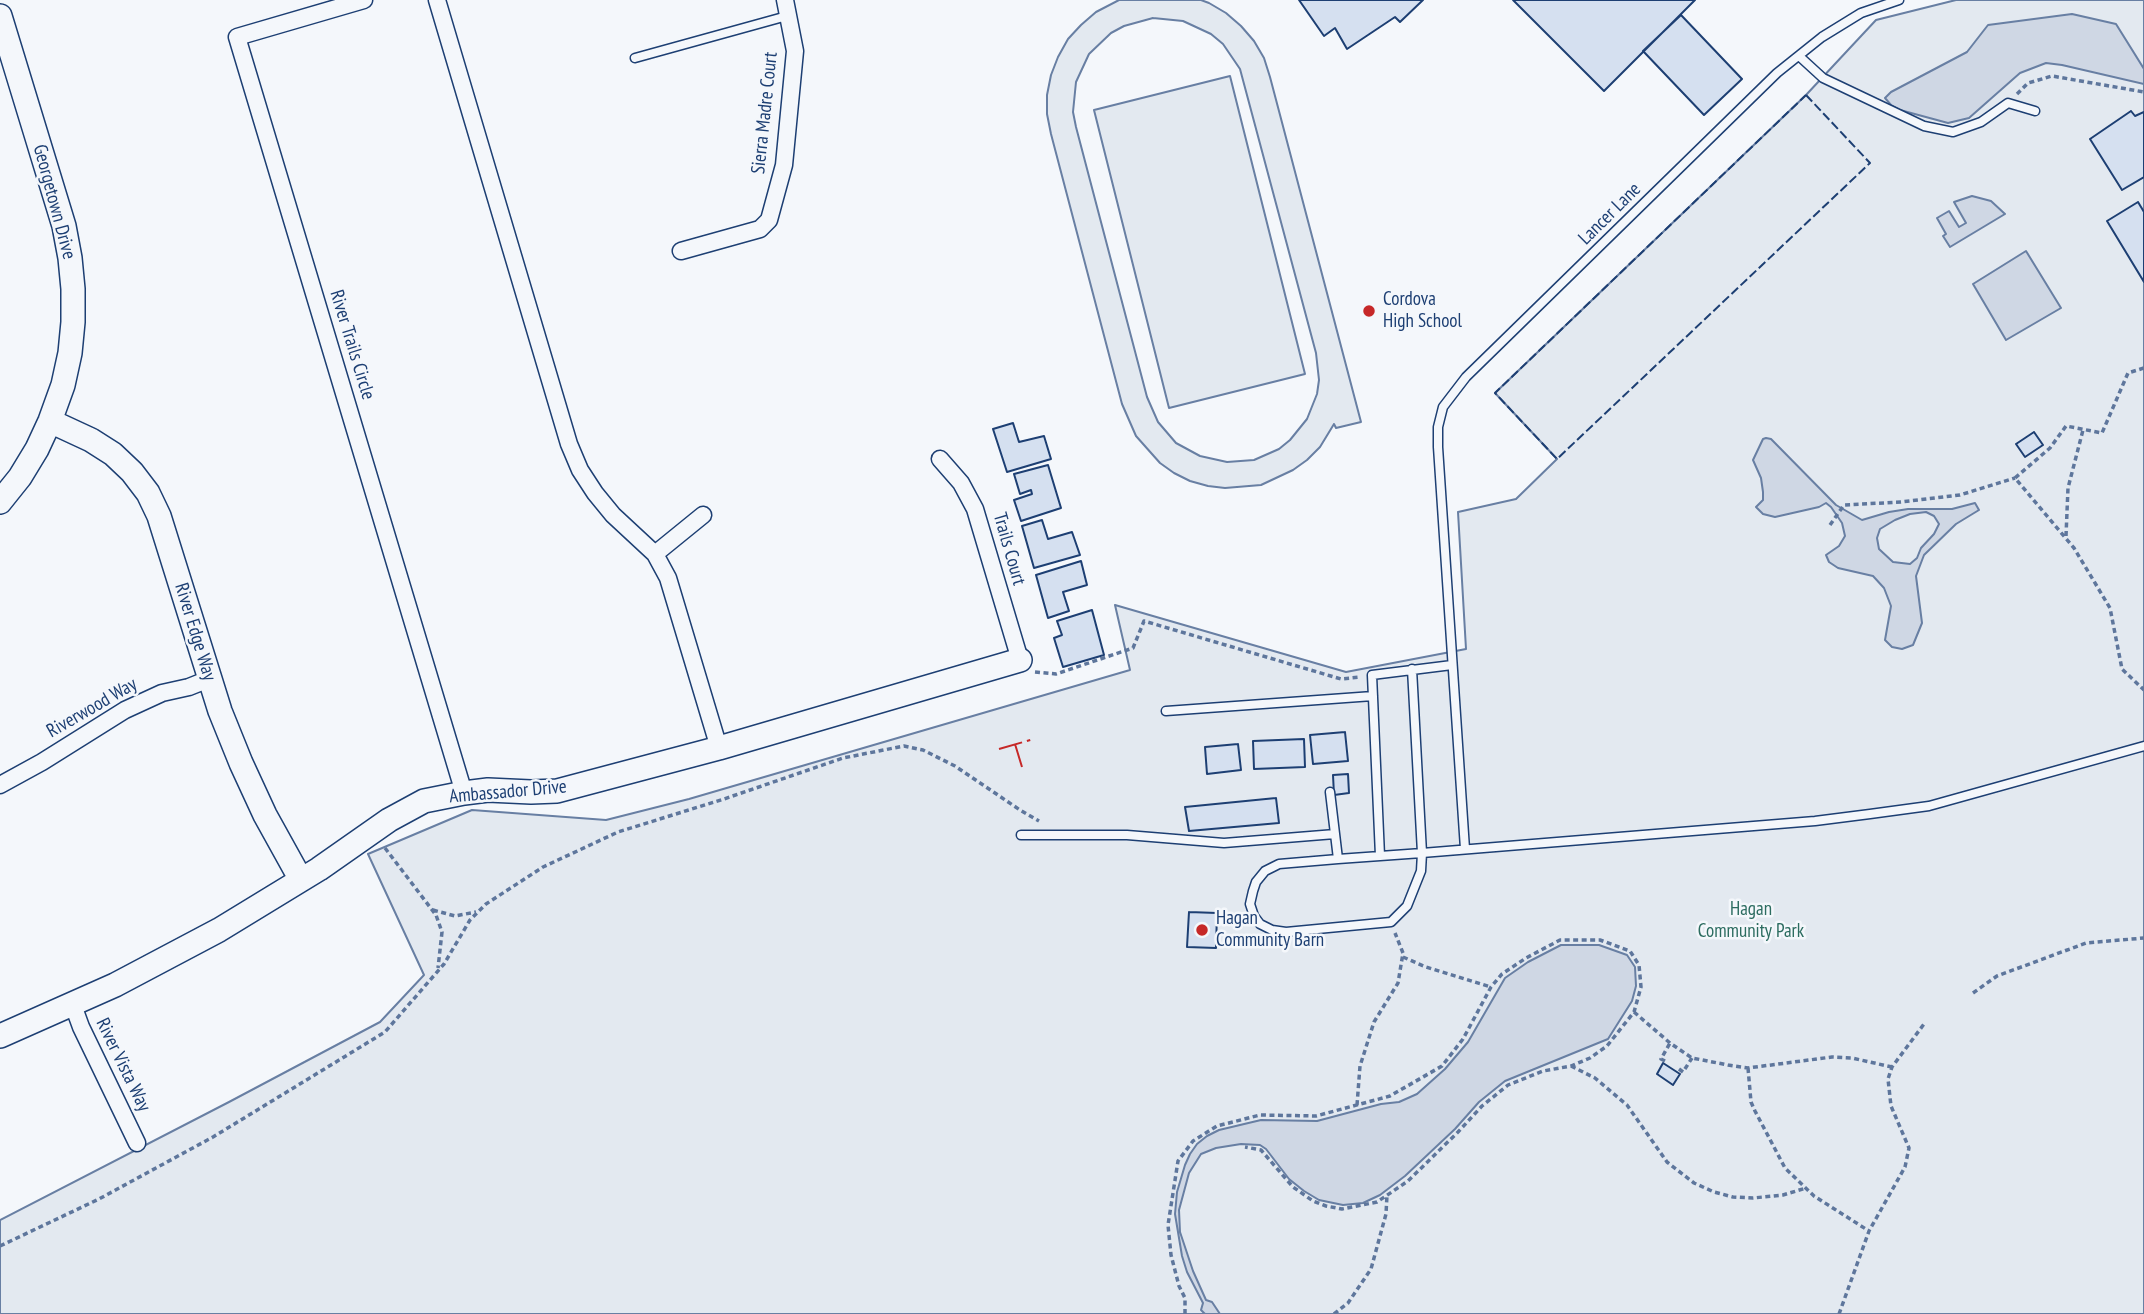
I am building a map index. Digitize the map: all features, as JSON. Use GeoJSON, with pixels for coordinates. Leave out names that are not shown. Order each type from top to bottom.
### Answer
{"type":"FeatureCollection","features":[{"type":"Feature","properties":{"kind":"street","name":"River Trails Circle"},"geometry":{"type":"LineString","coordinates":[[364,0],[237,37],[464,793]]}},
{"type":"Feature","properties":{"kind":"street"},"geometry":{"type":"LineString","coordinates":[[437,0],[569,444],[580,470],[595,493],[613,514],[656,554],[668,578],[719,748]]}},
{"type":"Feature","properties":{"kind":"street","name":"Sierra Madre Court"},"geometry":{"type":"LineString","coordinates":[[681,251],[760,229],[769,220],[784,165],[795,51],[786,8]]}},
{"type":"Feature","properties":{"kind":"street","name":"Georgetown Drive"},"geometry":{"type":"LineString","coordinates":[[0,16],[64,226],[74,289],[70,354],[63,385],[50,421],[25,467],[0,502]]}},
{"type":"Feature","properties":{"kind":"street","name":"River Edge Way"},"geometry":{"type":"LineString","coordinates":[[50,421],[91,440],[113,454],[132,472],[148,493],[159,516],[209,679],[241,763],[301,880]]}},
{"type":"Feature","properties":{"kind":"street","name":"Trails Court"},"geometry":{"type":"LineString","coordinates":[[940,459],[961,483],[975,509],[1020,660]]}},
{"type":"Feature","properties":{"kind":"street"},"geometry":{"type":"LineString","coordinates":[[656,554],[703,515]]}},
{"type":"Feature","properties":{"kind":"street","name":"Ambassador Drive"},"geometry":{"type":"LineString","coordinates":[[0,1036],[73,1005],[219,930],[424,801],[488,790],[557,791],[719,748],[1020,660]]}},
{"type":"Feature","properties":{"kind":"street","name":"Riverwood Way"},"geometry":{"type":"LineString","coordinates":[[0,785],[125,710],[162,693],[209,679]]}},
{"type":"Feature","properties":{"kind":"street","name":"River Vista Way"},"geometry":{"type":"LineString","coordinates":[[73,1005],[137,1143]]}},
{"type":"Feature","properties":{"kind":"lane","name":"Lancer Lane"},"geometry":{"type":"LineString","coordinates":[[1465,849],[1438,427],[1443,407],[1466,377],[1777,73],[1822,37],[1861,13],[1899,0]]}},
{"type":"Feature","properties":{"kind":"lane"},"geometry":{"type":"LineString","coordinates":[[635,58],[786,8]]}},
{"type":"Feature","properties":{"kind":"lane"},"geometry":{"type":"LineString","coordinates":[[1799,55],[1823,78],[1924,126],[1953,132],[1982,122],[2008,103],[2035,111]]}},
{"type":"Feature","properties":{"kind":"lane"},"geometry":{"type":"LineString","coordinates":[[1380,856],[1372,676],[1452,665]]}},
{"type":"Feature","properties":{"kind":"lane"},"geometry":{"type":"LineString","coordinates":[[1412,669],[1422,853],[1421,871],[1407,906],[1391,922],[1286,932],[1272,930],[1260,924],[1250,904],[1256,882],[1265,871],[1279,864],[1422,853],[1815,821],[1929,806],[2144,746]]}},
{"type":"Feature","properties":{"kind":"lane"},"geometry":{"type":"LineString","coordinates":[[1166,710],[1373,696]]}},
{"type":"Feature","properties":{"kind":"lane"},"geometry":{"type":"LineString","coordinates":[[1330,792],[1338,859]]}},
{"type":"Feature","properties":{"kind":"lane"},"geometry":{"type":"LineString","coordinates":[[1021,835],[1127,835],[1224,843],[1335,834]]}},
{"type":"Feature","properties":{"kind":"path"},"geometry":{"type":"LineString","coordinates":[[2008,103],[2028,83],[2052,76],[2144,92]]}},
{"type":"Feature","properties":{"kind":"path"},"geometry":{"type":"LineString","coordinates":[[1830,525],[1844,505],[1960,495],[2015,478],[2050,449],[2066,426],[2102,433],[2128,373],[2144,369]]}},
{"type":"Feature","properties":{"kind":"path"},"geometry":{"type":"LineString","coordinates":[[2066,538],[2068,488],[2083,430]]}},
{"type":"Feature","properties":{"kind":"path"},"geometry":{"type":"LineString","coordinates":[[2015,478],[2074,548],[2110,608],[2122,669],[2144,690]]}},
{"type":"Feature","properties":{"kind":"path"},"geometry":{"type":"LineString","coordinates":[[1020,660],[1034,672],[1056,674],[1133,648],[1144,621],[1341,679],[1372,676]]}},
{"type":"Feature","properties":{"kind":"path"},"geometry":{"type":"LineString","coordinates":[[0,1246],[99,1199],[213,1137],[385,1032],[438,971],[470,920],[478,912],[504,891],[543,867],[618,832],[843,758],[904,746],[923,750],[955,766],[1062,835]]}},
{"type":"Feature","properties":{"kind":"path"},"geometry":{"type":"LineString","coordinates":[[373,831],[433,910],[442,932],[438,971]]}},
{"type":"Feature","properties":{"kind":"path"},"geometry":{"type":"LineString","coordinates":[[433,910],[455,916],[478,912]]}},
{"type":"Feature","properties":{"kind":"path"},"geometry":{"type":"LineString","coordinates":[[1357,1105],[1360,1066],[1374,1022],[1398,983],[1403,957],[1391,922]]}},
{"type":"Feature","properties":{"kind":"path"},"geometry":{"type":"LineString","coordinates":[[1973,993],[1997,976],[2086,943],[2144,938]]}},
{"type":"Feature","properties":{"kind":"path"},"geometry":{"type":"LineString","coordinates":[[1185,1314],[1185,1298],[1178,1286],[1173,1266],[1167,1225],[1178,1161],[1194,1141],[1217,1126],[1260,1115],[1316,1116],[1390,1096],[1442,1066],[1463,1039],[1491,988],[1502,974],[1560,940],[1600,940],[1630,951],[1639,965],[1641,987],[1634,1012],[1607,1046],[1590,1058],[1571,1066],[1543,1071],[1508,1086],[1482,1106],[1408,1181],[1377,1202],[1342,1209],[1325,1206],[1293,1187],[1261,1150],[1245,1147]]}},
{"type":"Feature","properties":{"kind":"path"},"geometry":{"type":"LineString","coordinates":[[1403,957],[1491,988]]}},
{"type":"Feature","properties":{"kind":"path"},"geometry":{"type":"LineString","coordinates":[[1634,1012],[1692,1058],[1748,1068],[1832,1057],[1852,1058],[1892,1067]]}},
{"type":"Feature","properties":{"kind":"path"},"geometry":{"type":"LineString","coordinates":[[1839,1314],[1869,1231],[1905,1167],[1909,1148],[1891,1106],[1888,1079],[1892,1067],[1924,1024]]}},
{"type":"Feature","properties":{"kind":"path"},"geometry":{"type":"LineString","coordinates":[[1665,1061],[1661,1059],[1670,1043]]}},
{"type":"Feature","properties":{"kind":"path"},"geometry":{"type":"LineString","coordinates":[[1679,1069],[1683,1072],[1692,1058]]}},
{"type":"Feature","properties":{"kind":"path"},"geometry":{"type":"LineString","coordinates":[[1571,1066],[1595,1078],[1628,1105],[1667,1162],[1694,1183],[1733,1197],[1753,1198],[1783,1195],[1806,1188]]}},
{"type":"Feature","properties":{"kind":"path"},"geometry":{"type":"LineString","coordinates":[[1748,1068],[1751,1102],[1785,1168],[1814,1196],[1869,1231]]}},
{"type":"Feature","properties":{"kind":"path"},"geometry":{"type":"LineString","coordinates":[[1334,1314],[1348,1303],[1371,1269],[1386,1214],[1387,1195]]}},
{"type":"Feature","properties":{"kind":"green space"},"geometry":{"type":"Polygon","coordinates":[[[1119,0],[1201,0],[1226,13],[1241,26],[1264,58],[1361,422],[1336,428],[1334,424],[1320,447],[1307,460],[1293,470],[1261,485],[1225,488],[1208,486],[1174,473],[1160,463],[1136,436],[1122,404],[1047,114],[1047,95],[1058,57],[1068,39],[1096,12],[1119,0]],[[1153,18],[1124,26],[1111,33],[1089,54],[1076,82],[1073,112],[1147,397],[1158,422],[1176,443],[1200,456],[1227,462],[1254,460],[1279,449],[1307,419],[1317,394],[1319,380],[1316,353],[1240,69],[1223,44],[1211,34],[1183,21],[1153,18]]]}},
{"type":"Feature","properties":{"kind":"green space","name":"Hagan Community Park"},"geometry":{"type":"Polygon","coordinates":[[[1956,0],[2144,0],[2144,1314],[0,1314],[0,1220],[380,1022],[424,975],[368,854],[472,810],[606,820],[689,799],[1130,670],[1115,605],[1346,672],[1466,649],[1458,512],[1516,499],[1557,459],[1495,393],[1806,95],[1876,20],[1956,0]]]}},
{"type":"Feature","properties":{"kind":"green space"},"geometry":{"type":"Polygon","coordinates":[[[1230,76],[1305,374],[1169,408],[1094,110],[1230,76]]]}},
{"type":"Feature","properties":{"kind":"shaded area"},"geometry":{"type":"Polygon","coordinates":[[[2072,14],[2116,24],[2144,69],[2144,84],[2046,63],[2020,73],[1969,118],[1948,123],[1900,110],[1885,98],[1891,92],[1967,52],[1988,25],[2072,14]]]}},
{"type":"Feature","properties":{"kind":"shaded area"},"geometry":{"type":"Polygon","coordinates":[[[1972,196],[1991,201],[2005,214],[1950,247],[1937,218],[1949,211],[1959,227],[1966,223],[1954,202],[1972,196]]]}},
{"type":"Feature","properties":{"kind":"shaded area"},"geometry":{"type":"Polygon","coordinates":[[[2026,251],[2061,308],[2006,340],[1973,284],[2026,251]]]}},
{"type":"Feature","properties":{"kind":"shaded area"},"geometry":{"type":"Polygon","coordinates":[[[1763,439],[1771,439],[1836,505],[1862,520],[1908,509],[1952,509],[1975,503],[1979,510],[1956,524],[1924,555],[1916,576],[1922,623],[1913,645],[1902,649],[1892,647],[1885,640],[1891,606],[1884,588],[1873,576],[1838,568],[1829,562],[1826,555],[1839,546],[1845,536],[1842,523],[1831,507],[1826,503],[1775,517],[1763,514],[1756,507],[1763,500],[1763,492],[1761,478],[1753,460],[1763,439]],[[1926,512],[1910,514],[1880,529],[1877,538],[1879,549],[1893,562],[1910,564],[1917,558],[1939,524],[1934,516],[1926,512]]]}},
{"type":"Feature","properties":{"kind":"shaded area"},"geometry":{"type":"Polygon","coordinates":[[[1561,945],[1599,945],[1627,955],[1635,967],[1636,986],[1632,1001],[1608,1039],[1505,1081],[1479,1102],[1455,1129],[1405,1176],[1380,1195],[1363,1203],[1343,1205],[1319,1200],[1289,1179],[1260,1145],[1241,1144],[1216,1148],[1201,1154],[1189,1173],[1179,1210],[1180,1232],[1193,1271],[1206,1300],[1212,1302],[1220,1314],[1205,1314],[1201,1310],[1203,1303],[1182,1256],[1175,1214],[1177,1192],[1185,1165],[1197,1144],[1219,1130],[1261,1120],[1317,1121],[1381,1104],[1399,1102],[1417,1094],[1445,1069],[1468,1042],[1505,978],[1528,962],[1561,945]]]}},
{"type":"Feature","properties":{"kind":"building"},"geometry":{"type":"Polygon","coordinates":[[[1299,0],[1423,0],[1400,22],[1395,17],[1347,49],[1335,28],[1324,36],[1299,0]]]}},
{"type":"Feature","properties":{"kind":"building"},"geometry":{"type":"Polygon","coordinates":[[[1513,0],[1695,0],[1604,91],[1513,0]]]}},
{"type":"Feature","properties":{"kind":"building"},"geometry":{"type":"Polygon","coordinates":[[[1681,15],[1742,79],[1704,115],[1643,51],[1681,15]]]}},
{"type":"Feature","properties":{"kind":"building"},"geometry":{"type":"Polygon","coordinates":[[[2131,111],[2135,116],[2144,112],[2144,177],[2122,190],[2090,139],[2131,111]]]}},
{"type":"Feature","properties":{"kind":"building"},"geometry":{"type":"Polygon","coordinates":[[[2138,202],[2144,212],[2144,282],[2107,221],[2138,202]]]}},
{"type":"Feature","properties":{"kind":"building"},"geometry":{"type":"Polygon","coordinates":[[[1013,423],[1019,442],[1044,436],[1051,459],[1007,472],[993,429],[1013,423]]]}},
{"type":"Feature","properties":{"kind":"building"},"geometry":{"type":"Polygon","coordinates":[[[2034,432],[2043,445],[2025,457],[2016,444],[2034,432]]]}},
{"type":"Feature","properties":{"kind":"building"},"geometry":{"type":"Polygon","coordinates":[[[1048,465],[1061,508],[1021,521],[1014,500],[1032,494],[1031,490],[1020,494],[1014,474],[1048,465]]]}},
{"type":"Feature","properties":{"kind":"building"},"geometry":{"type":"Polygon","coordinates":[[[1042,520],[1048,539],[1072,532],[1080,555],[1034,568],[1022,526],[1042,520]]]}},
{"type":"Feature","properties":{"kind":"building"},"geometry":{"type":"Polygon","coordinates":[[[1081,561],[1087,585],[1063,592],[1069,611],[1048,618],[1036,575],[1081,561]]]}},
{"type":"Feature","properties":{"kind":"building"},"geometry":{"type":"Polygon","coordinates":[[[1092,610],[1104,655],[1063,667],[1054,638],[1062,635],[1057,621],[1092,610]]]}},
{"type":"Feature","properties":{"kind":"building"},"geometry":{"type":"Polygon","coordinates":[[[1345,732],[1348,761],[1313,764],[1310,735],[1345,732]]]}},
{"type":"Feature","properties":{"kind":"building"},"geometry":{"type":"Polygon","coordinates":[[[1304,739],[1305,767],[1254,769],[1253,741],[1304,739]]]}},
{"type":"Feature","properties":{"kind":"building"},"geometry":{"type":"Polygon","coordinates":[[[1238,744],[1241,770],[1207,774],[1205,747],[1238,744]]]}},
{"type":"Feature","properties":{"kind":"building"},"geometry":{"type":"Polygon","coordinates":[[[1348,774],[1349,793],[1334,795],[1333,775],[1348,774]]]}},
{"type":"Feature","properties":{"kind":"building"},"geometry":{"type":"Polygon","coordinates":[[[1276,798],[1279,823],[1189,831],[1185,807],[1276,798]]]}},
{"type":"Feature","properties":{"kind":"building","name":"Hagan Community Barn"},"geometry":{"type":"Polygon","coordinates":[[[1189,912],[1217,913],[1216,948],[1187,947],[1189,912]]]}},
{"type":"Feature","properties":{"kind":"building"},"geometry":{"type":"Polygon","coordinates":[[[1663,1063],[1680,1074],[1673,1085],[1657,1074],[1663,1063]]]}},
{"type":"Feature","properties":{"kind":"fence"},"geometry":{"type":"LineString","coordinates":[[1806,95],[1870,163],[1557,459],[1495,393],[1806,95]]}},
{"type":"Feature","properties":{"kind":"power"},"geometry":{"type":"LineString","coordinates":[[999,749],[1034,739]]}},
{"type":"Feature","properties":{"kind":"power"},"geometry":{"type":"LineString","coordinates":[[1015,744],[1022,767]]}},
{"type":"Feature","properties":{"kind":"place","name":"Cordova High School"},"geometry":{"type":"Point","coordinates":[1369,311]}},
{"type":"Feature","properties":{"kind":"place","name":"Hagan Community Barn"},"geometry":{"type":"Point","coordinates":[1202,930]}}]}
